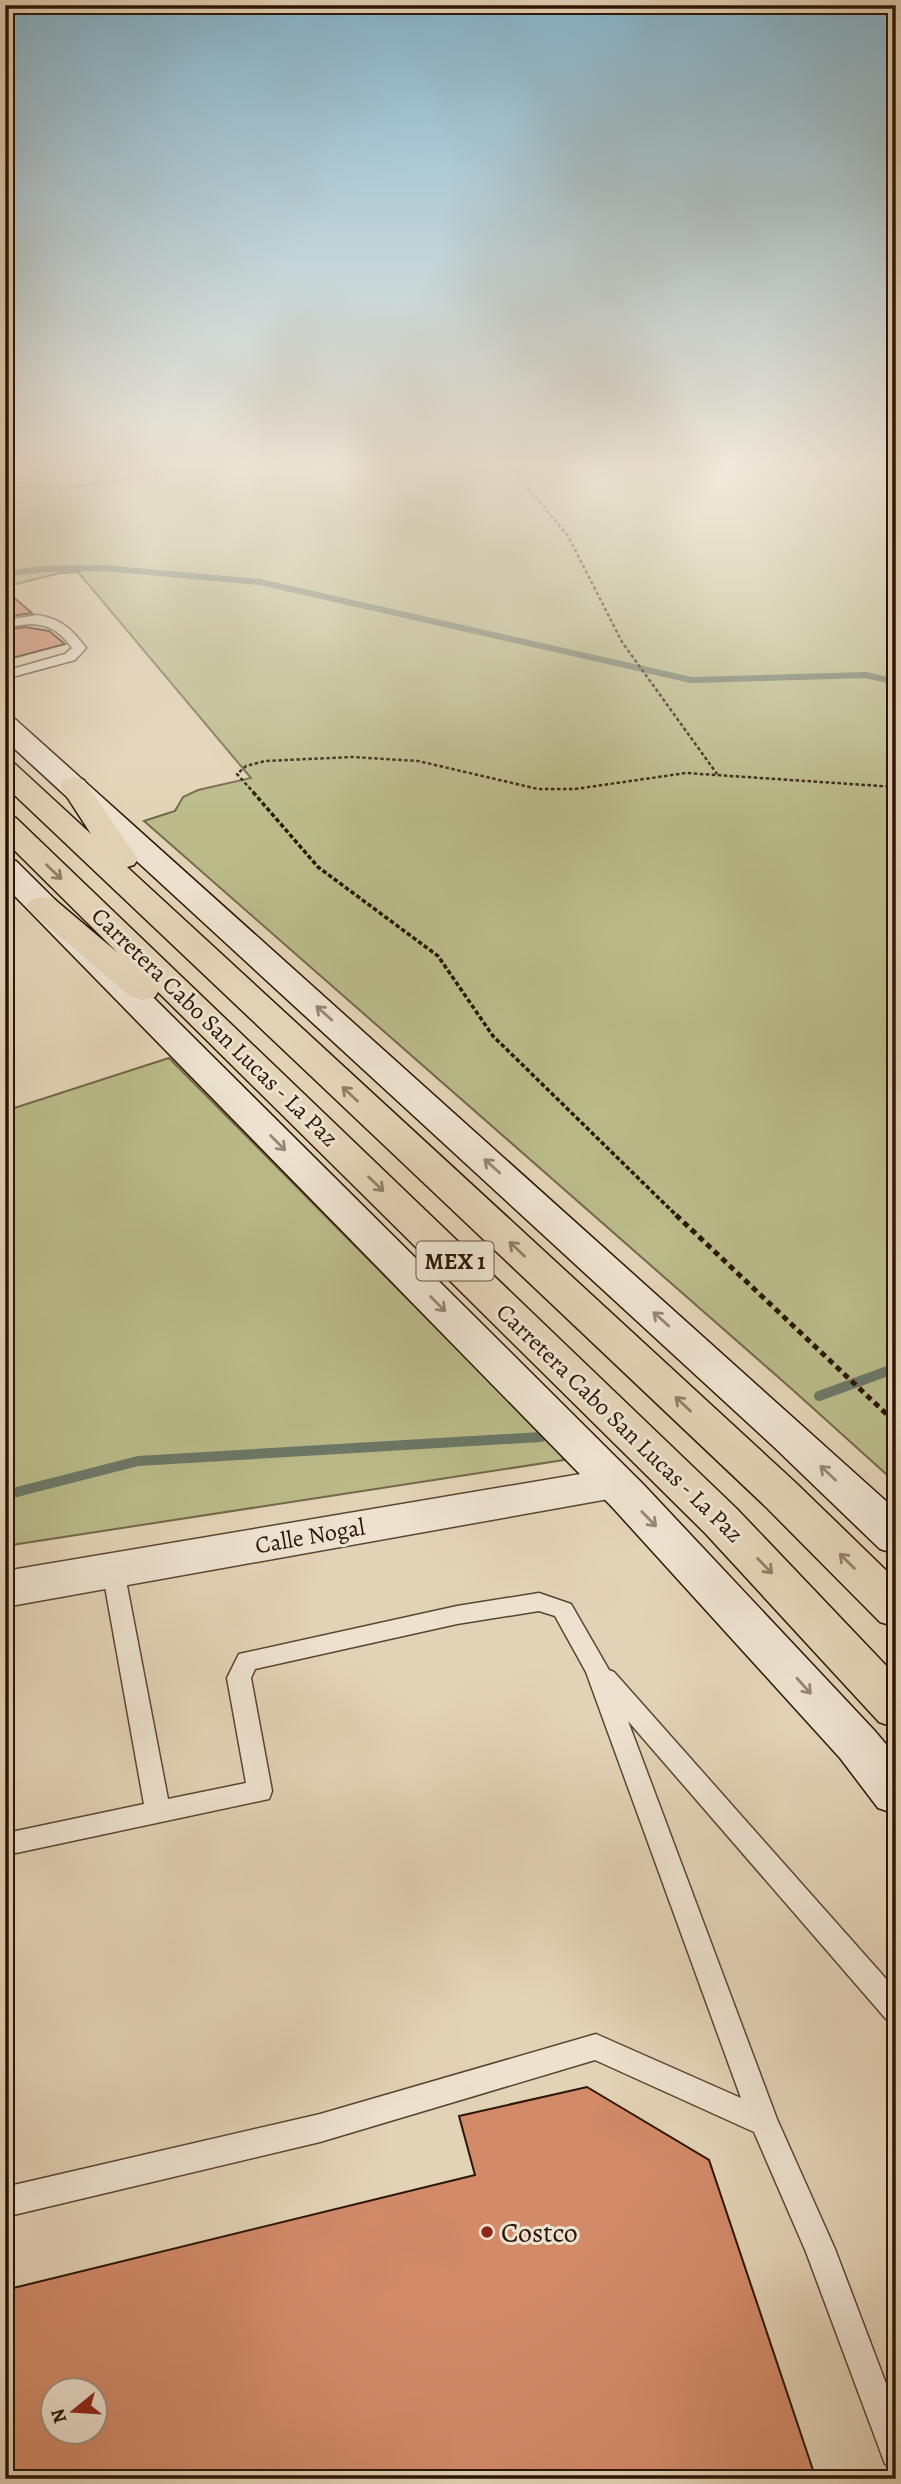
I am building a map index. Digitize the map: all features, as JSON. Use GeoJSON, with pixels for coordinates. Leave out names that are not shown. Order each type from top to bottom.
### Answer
{"type":"FeatureCollection","features":[{"type":"Feature","properties":{"kind":"highway","name":"Carretera Cabo San Lucas - La Paz"},"geometry":{"type":"LineString","coordinates":[[5,770],[780,1495],[896,1609]]}},
{"type":"Feature","properties":{"kind":"highway"},"geometry":{"type":"LineString","coordinates":[[74,786],[121,858],[166,900],[190,945]]}},
{"type":"Feature","properties":{"kind":"highway","name":"Carretera Cabo San Lucas - La Paz"},"geometry":{"type":"LineString","coordinates":[[5,824],[721,1521],[896,1708]]}},
{"type":"Feature","properties":{"kind":"highway"},"geometry":{"type":"LineString","coordinates":[[43,906],[171,1014],[229,1069],[346,1154]]}},
{"type":"Feature","properties":{"kind":"main road"},"geometry":{"type":"LineString","coordinates":[[5,725],[789,1436],[896,1537]]}},
{"type":"Feature","properties":{"kind":"main road"},"geometry":{"type":"LineString","coordinates":[[5,868],[616,1484],[847,1734],[896,1793]]}},
{"type":"Feature","properties":{"kind":"main road","name":"Calle Nogal"},"geometry":{"type":"LineString","coordinates":[[5,1589],[616,1484]]}},
{"type":"Feature","properties":{"kind":"lane"},"geometry":{"type":"LineString","coordinates":[[5,624],[33,617],[48,619],[75,641],[79,648],[70,657],[5,675]]}},
{"type":"Feature","properties":{"kind":"lane"},"geometry":{"type":"LineString","coordinates":[[113,1570],[158,1812]]}},
{"type":"Feature","properties":{"kind":"lane"},"geometry":{"type":"LineString","coordinates":[[16,1842],[260,1791],[239,1678],[247,1661],[457,1615],[539,1602],[563,1609],[597,1670],[764,2123],[820,2249],[896,2453]]}},
{"type":"Feature","properties":{"kind":"lane"},"geometry":{"type":"LineString","coordinates":[[597,1670],[896,2010]]}},
{"type":"Feature","properties":{"kind":"lane"},"geometry":{"type":"LineString","coordinates":[[5,2202],[320,2128],[596,2047],[764,2123]]}},
{"type":"Feature","properties":{"kind":"path"},"geometry":{"type":"LineString","coordinates":[[593,585],[622,642],[717,774]]}},
{"type":"Feature","properties":{"kind":"path"},"geometry":{"type":"LineString","coordinates":[[896,787],[672,773],[566,790],[537,789],[418,761],[369,758],[283,758],[246,764],[239,768],[237,774],[318,867],[438,956],[493,1036],[641,1182],[896,1423]]}},
{"type":"Feature","properties":{"kind":"green space"},"geometry":{"type":"Polygon","coordinates":[[[89,585],[896,585],[896,1483],[144,821],[175,811],[183,797],[198,790],[251,778],[89,585]]]}},
{"type":"Feature","properties":{"kind":"green space"},"geometry":{"type":"Polygon","coordinates":[[[169,1058],[564,1460],[5,1546],[5,1111],[169,1058]]]}},
{"type":"Feature","properties":{"kind":"building"},"geometry":{"type":"Polygon","coordinates":[[[5,590],[32,613],[5,617],[5,590]]]}},
{"type":"Feature","properties":{"kind":"building"},"geometry":{"type":"Polygon","coordinates":[[[25,627],[49,631],[65,644],[5,660],[5,630],[25,627]]]}},
{"type":"Feature","properties":{"kind":"building","name":"Costco"},"geometry":{"type":"Polygon","coordinates":[[[587,2087],[709,2160],[816,2479],[5,2479],[5,2290],[475,2175],[459,2116],[587,2087]]]}},
{"type":"Feature","properties":{"kind":"waterway"},"geometry":{"type":"LineString","coordinates":[[273,585],[691,680],[866,675],[896,682]]}},
{"type":"Feature","properties":{"kind":"waterway"},"geometry":{"type":"LineString","coordinates":[[819,1396],[896,1368]]}},
{"type":"Feature","properties":{"kind":"waterway"},"geometry":{"type":"LineString","coordinates":[[5,1495],[138,1461],[541,1437]]}},
{"type":"Feature","properties":{"kind":"place","name":"Costco"},"geometry":{"type":"Point","coordinates":[487,2232]}}]}
